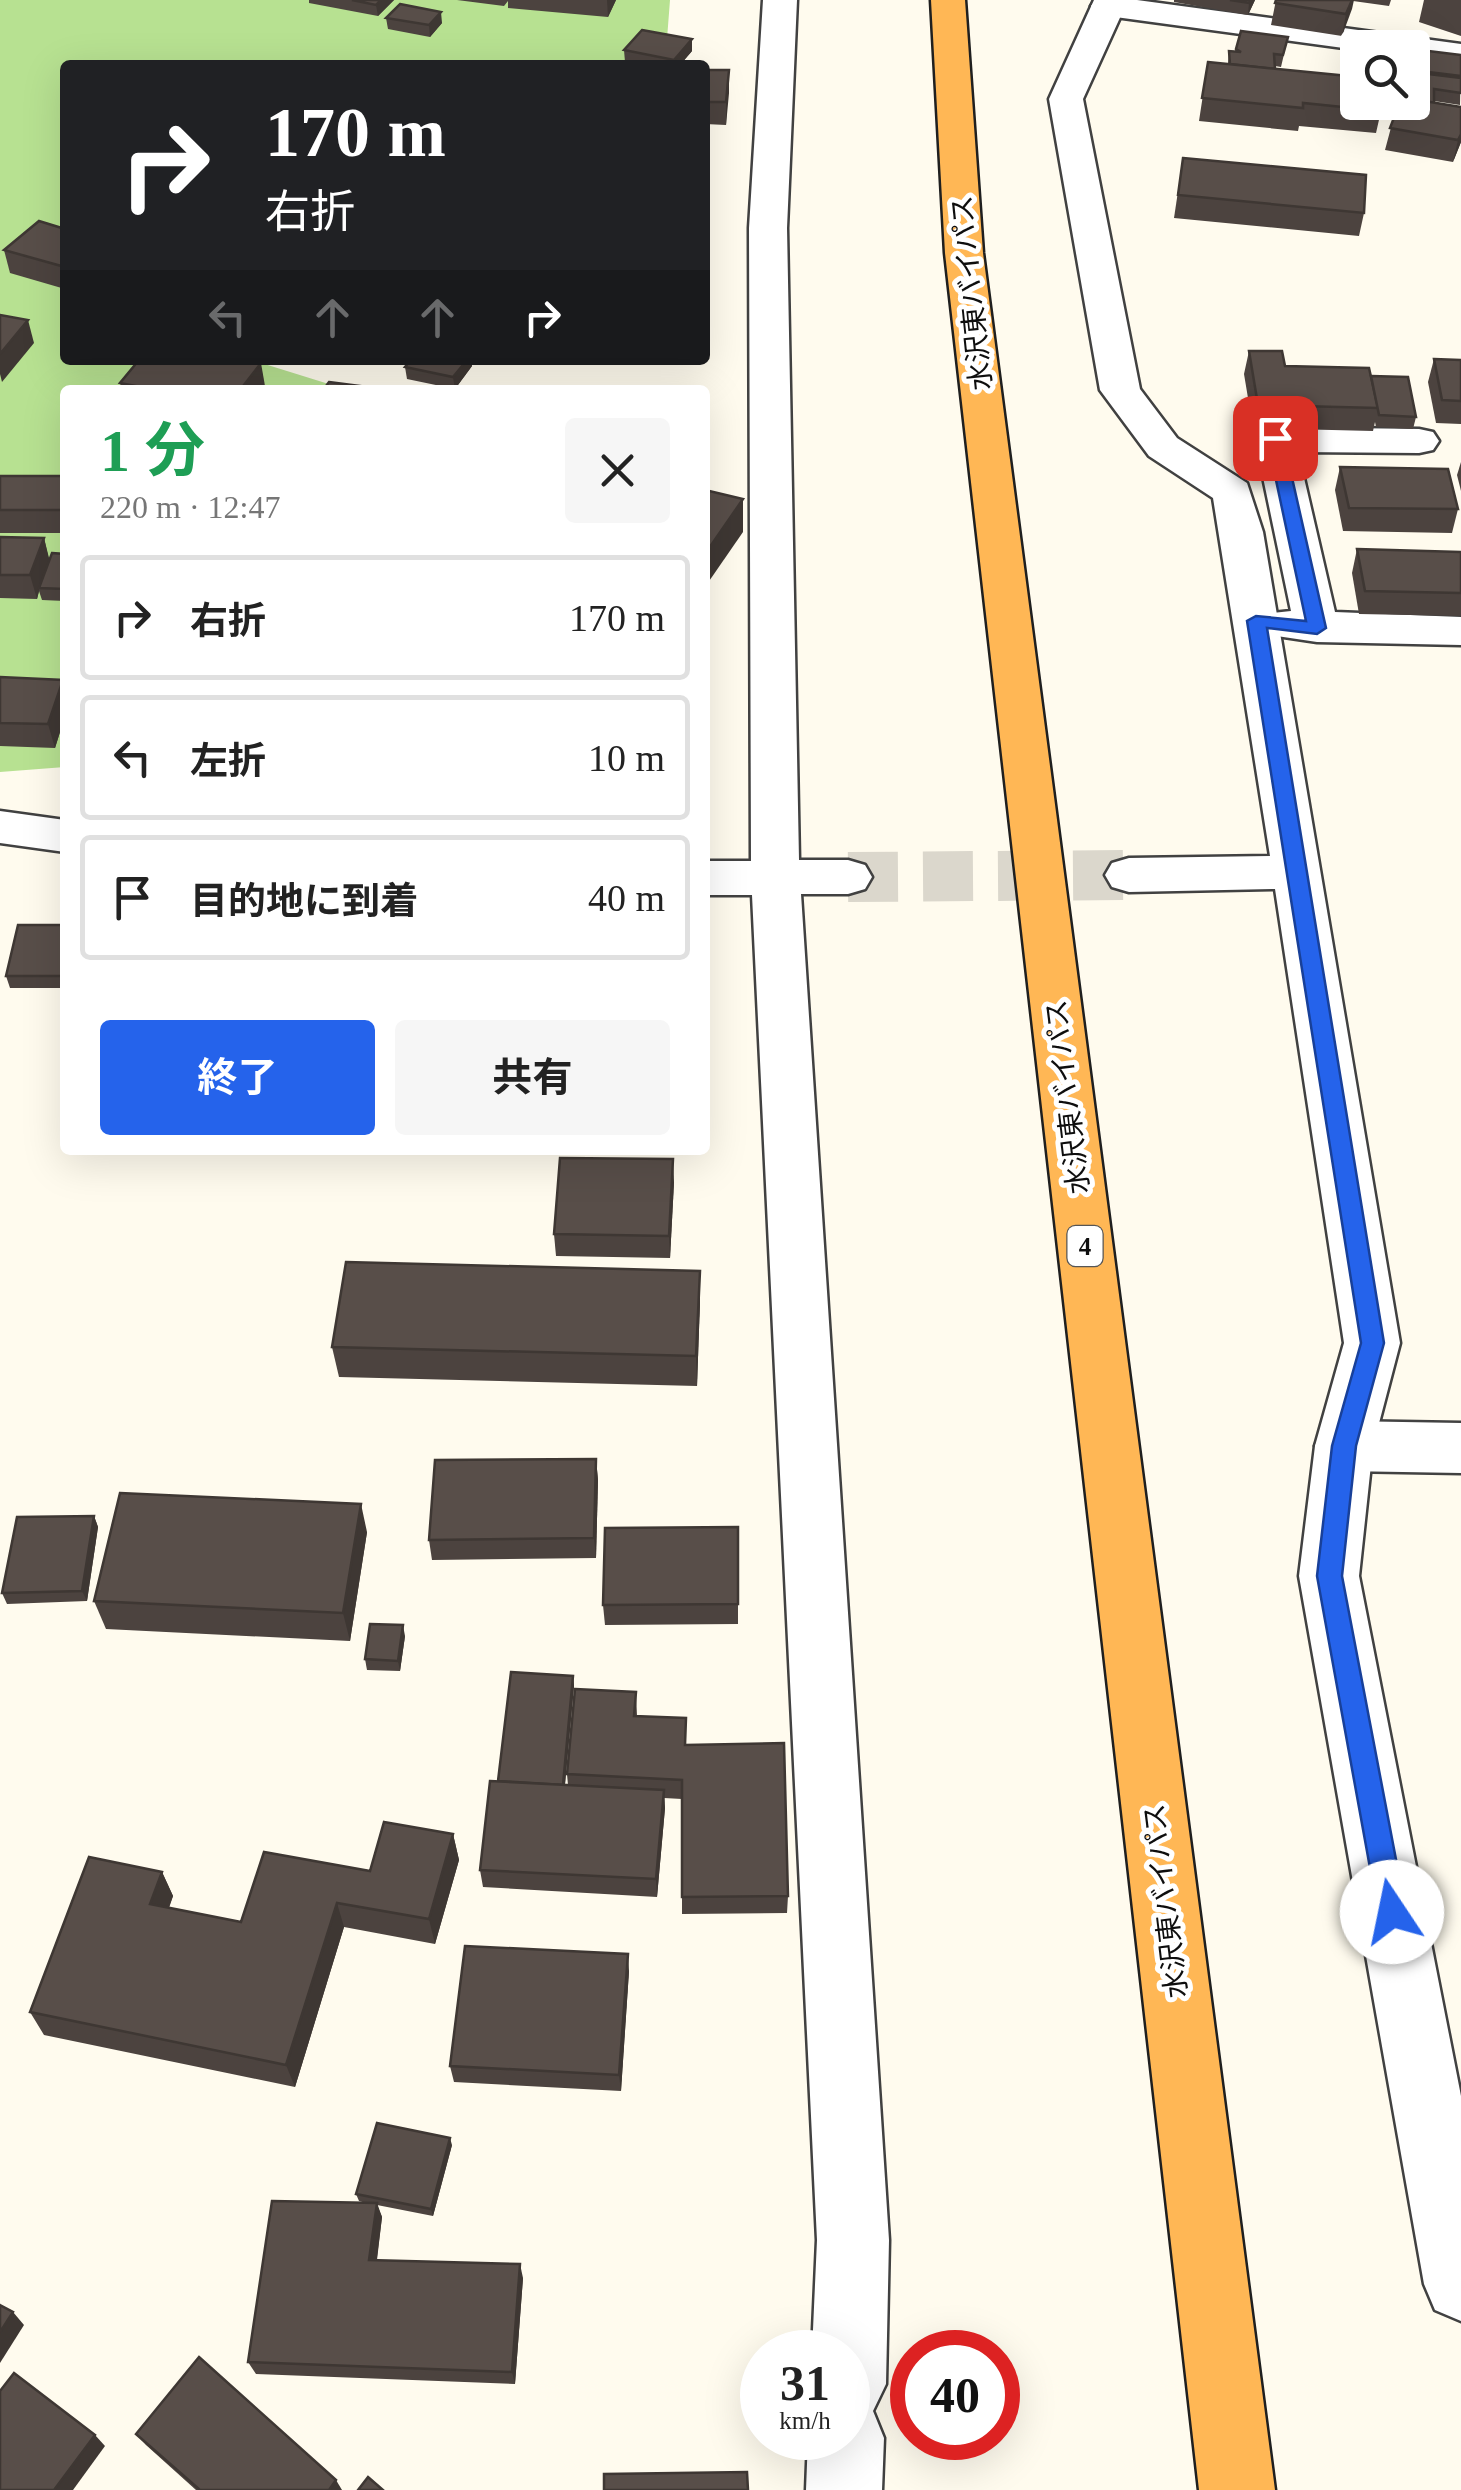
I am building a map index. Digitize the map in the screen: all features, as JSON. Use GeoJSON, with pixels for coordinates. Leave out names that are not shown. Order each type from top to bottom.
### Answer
{"type":"FeatureCollection","features":[{"type":"Feature","properties":{"kind":"highway","name":"水沢東バイパス"},"geometry":{"type":"LineString","coordinates":[[948,0],[966,273],[1237,2490]]}},
{"type":"Feature","properties":{"kind":"street"},"geometry":{"type":"LineString","coordinates":[[780,0],[768,228],[775,875],[853,2240],[850,2330]]}},
{"type":"Feature","properties":{"kind":"street"},"geometry":{"type":"LineString","coordinates":[[1461,54],[1109,3],[1066,99],[1120,390],[1163,447],[1232,492],[1242,532],[1372,1343],[1344,1446],[1330,1576],[1461,2284]]}},
{"type":"Feature","properties":{"kind":"street"},"geometry":{"type":"LineString","coordinates":[[1317,628],[1275,438],[1418,441]]}},
{"type":"Feature","properties":{"kind":"street"},"geometry":{"type":"LineString","coordinates":[[1256,621],[1317,628],[1461,631]]}},
{"type":"Feature","properties":{"kind":"street"},"geometry":{"type":"LineString","coordinates":[[0,827],[60,835]]}},
{"type":"Feature","properties":{"kind":"street"},"geometry":{"type":"LineString","coordinates":[[1128,875],[1297,872]]}},
{"type":"Feature","properties":{"kind":"street"},"geometry":{"type":"LineString","coordinates":[[710,878],[848,877]]}},
{"type":"Feature","properties":{"kind":"street"},"geometry":{"type":"LineString","coordinates":[[1344,1446],[1461,1448]]}},
{"type":"Feature","properties":{"kind":"street"},"geometry":{"type":"LineString","coordinates":[[844,2490],[845,2460]]}},
{"type":"Feature","properties":{"kind":"green space"},"geometry":{"type":"Polygon","coordinates":[[[0,0],[670,0],[665,60],[60,60],[60,365],[268,365],[332,385],[60,385],[60,767],[0,772],[0,0]]]}},
{"type":"Feature","properties":{"kind":"building"},"geometry":{"type":"Polygon","coordinates":[[[352,0],[381,0],[376,5],[352,0]]]}},
{"type":"Feature","properties":{"kind":"building"},"geometry":{"type":"Polygon","coordinates":[[[1352,0],[1346,14],[1275,3],[1352,0]]]}},
{"type":"Feature","properties":{"kind":"building"},"geometry":{"type":"Polygon","coordinates":[[[400,4],[441,12],[429,25],[386,18],[400,4]]]}},
{"type":"Feature","properties":{"kind":"building"},"geometry":{"type":"Polygon","coordinates":[[[642,30],[692,39],[674,60],[624,50],[642,30]]]}},
{"type":"Feature","properties":{"kind":"building"},"geometry":{"type":"Polygon","coordinates":[[[1241,31],[1288,37],[1283,55],[1274,54],[1275,69],[1230,64],[1229,51],[1241,52],[1236,49],[1241,31]]]}},
{"type":"Feature","properties":{"kind":"building"},"geometry":{"type":"Polygon","coordinates":[[[1430,51],[1461,55],[1461,76],[1430,72],[1430,51]]]}},
{"type":"Feature","properties":{"kind":"building"},"geometry":{"type":"Polygon","coordinates":[[[1208,62],[1340,75],[1340,107],[1303,103],[1303,108],[1202,98],[1208,62]]]}},
{"type":"Feature","properties":{"kind":"building"},"geometry":{"type":"Polygon","coordinates":[[[710,70],[729,70],[726,102],[710,102],[710,70]]]}},
{"type":"Feature","properties":{"kind":"building"},"geometry":{"type":"Polygon","coordinates":[[[1430,74],[1461,78],[1461,93],[1434,89],[1434,103],[1430,102],[1430,74]]]}},
{"type":"Feature","properties":{"kind":"building"},"geometry":{"type":"Polygon","coordinates":[[[1430,102],[1461,107],[1458,140],[1390,128],[1393,120],[1430,120],[1430,102]]]}},
{"type":"Feature","properties":{"kind":"building"},"geometry":{"type":"Polygon","coordinates":[[[1183,158],[1366,175],[1364,213],[1178,195],[1183,158]]]}},
{"type":"Feature","properties":{"kind":"building"},"geometry":{"type":"Polygon","coordinates":[[[39,221],[60,227],[60,266],[4,250],[39,221]]]}},
{"type":"Feature","properties":{"kind":"building"},"geometry":{"type":"Polygon","coordinates":[[[0,315],[28,320],[0,354],[0,315]]]}},
{"type":"Feature","properties":{"kind":"building"},"geometry":{"type":"Polygon","coordinates":[[[1249,351],[1282,351],[1285,366],[1369,368],[1378,408],[1258,405],[1249,351]]]}},
{"type":"Feature","properties":{"kind":"building"},"geometry":{"type":"Polygon","coordinates":[[[1434,359],[1461,360],[1461,401],[1442,400],[1434,359]]]}},
{"type":"Feature","properties":{"kind":"building"},"geometry":{"type":"Polygon","coordinates":[[[135,365],[259,365],[244,385],[120,383],[135,365]]]}},
{"type":"Feature","properties":{"kind":"building"},"geometry":{"type":"Polygon","coordinates":[[[407,365],[463,365],[453,377],[407,365]]]}},
{"type":"Feature","properties":{"kind":"building"},"geometry":{"type":"Polygon","coordinates":[[[1371,376],[1408,377],[1416,417],[1379,415],[1371,376]]]}},
{"type":"Feature","properties":{"kind":"building"},"geometry":{"type":"Polygon","coordinates":[[[1340,467],[1448,469],[1458,509],[1349,508],[1340,467]]]}},
{"type":"Feature","properties":{"kind":"building"},"geometry":{"type":"Polygon","coordinates":[[[0,476],[60,476],[60,510],[0,510],[0,476]]]}},
{"type":"Feature","properties":{"kind":"building"},"geometry":{"type":"Polygon","coordinates":[[[710,491],[743,499],[710,547],[710,491]]]}},
{"type":"Feature","properties":{"kind":"building"},"geometry":{"type":"Polygon","coordinates":[[[0,537],[44,538],[30,575],[0,575],[0,537]]]}},
{"type":"Feature","properties":{"kind":"building"},"geometry":{"type":"Polygon","coordinates":[[[1357,549],[1461,552],[1461,593],[1365,591],[1357,549]]]}},
{"type":"Feature","properties":{"kind":"building"},"geometry":{"type":"Polygon","coordinates":[[[52,553],[60,554],[60,589],[39,588],[52,553]]]}},
{"type":"Feature","properties":{"kind":"building"},"geometry":{"type":"Polygon","coordinates":[[[0,677],[60,680],[48,724],[0,723],[0,677]]]}},
{"type":"Feature","properties":{"kind":"building"},"geometry":{"type":"Polygon","coordinates":[[[18,925],[60,925],[60,976],[6,976],[18,925]]]}},
{"type":"Feature","properties":{"kind":"building"},"geometry":{"type":"Polygon","coordinates":[[[560,1158],[673,1159],[669,1236],[554,1234],[560,1158]]]}},
{"type":"Feature","properties":{"kind":"building"},"geometry":{"type":"Polygon","coordinates":[[[346,1262],[700,1271],[696,1356],[332,1347],[346,1262]]]}},
{"type":"Feature","properties":{"kind":"building"},"geometry":{"type":"Polygon","coordinates":[[[596,1459],[594,1538],[429,1540],[435,1460],[596,1459]]]}},
{"type":"Feature","properties":{"kind":"building"},"geometry":{"type":"Polygon","coordinates":[[[120,1493],[361,1504],[343,1613],[94,1601],[120,1493]]]}},
{"type":"Feature","properties":{"kind":"building"},"geometry":{"type":"Polygon","coordinates":[[[94,1516],[82,1591],[2,1593],[17,1517],[94,1516]]]}},
{"type":"Feature","properties":{"kind":"building"},"geometry":{"type":"Polygon","coordinates":[[[738,1527],[738,1604],[603,1605],[605,1528],[738,1527]]]}},
{"type":"Feature","properties":{"kind":"building"},"geometry":{"type":"Polygon","coordinates":[[[370,1624],[403,1625],[398,1661],[365,1659],[370,1624]]]}},
{"type":"Feature","properties":{"kind":"building"},"geometry":{"type":"Polygon","coordinates":[[[511,1672],[573,1676],[563,1785],[498,1781],[511,1672]]]}},
{"type":"Feature","properties":{"kind":"building"},"geometry":{"type":"Polygon","coordinates":[[[575,1689],[636,1692],[634,1716],[686,1718],[685,1745],[784,1743],[788,1896],[682,1897],[682,1780],[567,1774],[575,1689]]]}},
{"type":"Feature","properties":{"kind":"building"},"geometry":{"type":"Polygon","coordinates":[[[490,1781],[664,1790],[656,1879],[480,1870],[490,1781]]]}},
{"type":"Feature","properties":{"kind":"building"},"geometry":{"type":"Polygon","coordinates":[[[384,1822],[453,1834],[429,1919],[337,1903],[286,2065],[30,2012],[89,1857],[162,1872],[150,1904],[241,1922],[264,1852],[370,1871],[384,1822]]]}},
{"type":"Feature","properties":{"kind":"building"},"geometry":{"type":"Polygon","coordinates":[[[465,1946],[628,1954],[619,2075],[450,2066],[465,1946]]]}},
{"type":"Feature","properties":{"kind":"building"},"geometry":{"type":"Polygon","coordinates":[[[377,2123],[450,2138],[431,2209],[356,2194],[377,2123]]]}},
{"type":"Feature","properties":{"kind":"building"},"geometry":{"type":"Polygon","coordinates":[[[272,2201],[377,2203],[369,2260],[520,2264],[512,2372],[248,2362],[272,2201]]]}},
{"type":"Feature","properties":{"kind":"building"},"geometry":{"type":"Polygon","coordinates":[[[0,2305],[13,2312],[0,2332],[0,2305]]]}},
{"type":"Feature","properties":{"kind":"building"},"geometry":{"type":"Polygon","coordinates":[[[199,2357],[336,2480],[329,2490],[200,2490],[136,2434],[199,2357]]]}},
{"type":"Feature","properties":{"kind":"building"},"geometry":{"type":"Polygon","coordinates":[[[14,2373],[95,2435],[54,2490],[0,2490],[0,2391],[14,2373]]]}},
{"type":"Feature","properties":{"kind":"building"},"geometry":{"type":"Polygon","coordinates":[[[747,2472],[748,2490],[604,2490],[604,2474],[747,2472]]]}},
{"type":"Feature","properties":{"kind":"building"},"geometry":{"type":"Polygon","coordinates":[[[368,2477],[383,2490],[358,2490],[368,2477]]]}},
{"type":"Feature","properties":{"kind":"tunnel"},"geometry":{"type":"LineString","coordinates":[[848,877],[1129,875]]}},
{"type":"Feature","properties":{"kind":"route"},"geometry":{"type":"LineString","coordinates":[[1275,438],[1317,628],[1256,621],[1372,1343],[1344,1446],[1330,1576],[1392,1912]]}}]}
